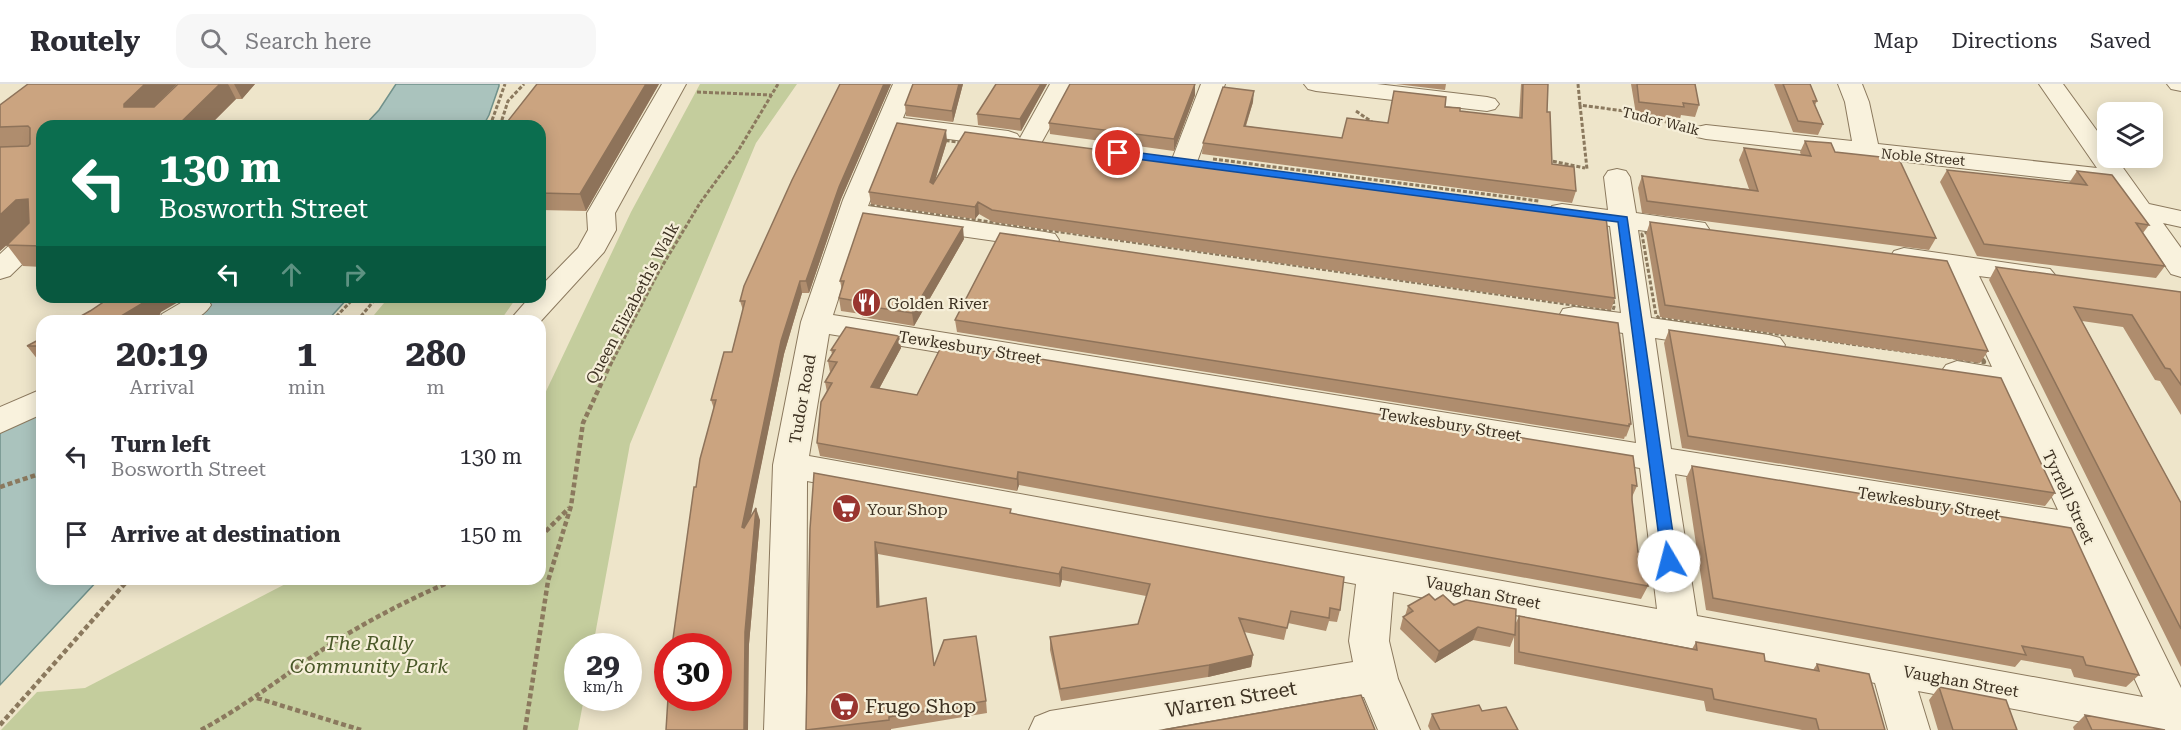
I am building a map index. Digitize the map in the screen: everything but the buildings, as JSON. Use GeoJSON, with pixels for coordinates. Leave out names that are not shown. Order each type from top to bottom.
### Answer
{"type":"FeatureCollection","features":[{"type":"Feature","properties":{"kind":"street","name":"Tudor Road"},"geometry":{"type":"LineString","coordinates":[[785,730],[790,465],[816,322],[852,212],[905,84]]}},
{"type":"Feature","properties":{"kind":"street"},"geometry":{"type":"LineString","coordinates":[[888,123],[1042,143],[1062,84]]}},
{"type":"Feature","properties":{"kind":"street"},"geometry":{"type":"LineString","coordinates":[[1191,161],[1213,84]]}},
{"type":"Feature","properties":{"kind":"street"},"geometry":{"type":"LineString","coordinates":[[1316,84],[1370,106],[1487,104]]}},
{"type":"Feature","properties":{"kind":"street"},"geometry":{"type":"LineString","coordinates":[[1850,84],[1857,102],[1867,151]]}},
{"type":"Feature","properties":{"kind":"street"},"geometry":{"type":"LineString","coordinates":[[2051,84],[2181,268]]}},
{"type":"Feature","properties":{"kind":"street"},"geometry":{"type":"LineString","coordinates":[[546,298],[590,252],[602,230],[601,213],[672,87]]}},
{"type":"Feature","properties":{"kind":"street","name":"Noble Street"},"geometry":{"type":"LineString","coordinates":[[1716,133],[2119,178]]}},
{"type":"Feature","properties":{"kind":"street"},"geometry":{"type":"LineString","coordinates":[[1617,177],[1679,628]]}},
{"type":"Feature","properties":{"kind":"street"},"geometry":{"type":"LineString","coordinates":[[1540,205],[1623,220],[1716,232]]}},
{"type":"Feature","properties":{"kind":"street"},"geometry":{"type":"LineString","coordinates":[[2141,210],[2181,219]]}},
{"type":"Feature","properties":{"kind":"street"},"geometry":{"type":"LineString","coordinates":[[852,212],[1075,244]]}},
{"type":"Feature","properties":{"kind":"street"},"geometry":{"type":"LineString","coordinates":[[0,270],[36,236]]}},
{"type":"Feature","properties":{"kind":"street"},"geometry":{"type":"LineString","coordinates":[[1878,254],[2064,278]]}},
{"type":"Feature","properties":{"kind":"street","name":"Tyrrell Street"},"geometry":{"type":"LineString","coordinates":[[1959,264],[2178,725]]}},
{"type":"Feature","properties":{"kind":"street"},"geometry":{"type":"LineString","coordinates":[[530,315],[541,303]]}},
{"type":"Feature","properties":{"kind":"street"},"geometry":{"type":"LineString","coordinates":[[1545,312],[1800,349]]}},
{"type":"Feature","properties":{"kind":"street","name":"Tewkesbury Street"},"geometry":{"type":"LineString","coordinates":[[816,322],[2083,528]]}},
{"type":"Feature","properties":{"kind":"street"},"geometry":{"type":"LineString","coordinates":[[1928,368],[2014,381]]}},
{"type":"Feature","properties":{"kind":"street"},"geometry":{"type":"LineString","coordinates":[[0,421],[36,403]]}},
{"type":"Feature","properties":{"kind":"street","name":"Vaughan Street"},"geometry":{"type":"LineString","coordinates":[[790,465],[1679,628],[2178,725]]}},
{"type":"Feature","properties":{"kind":"street"},"geometry":{"type":"LineString","coordinates":[[1376,572],[1368,641],[1377,679],[1399,730]]}},
{"type":"Feature","properties":{"kind":"street"},"geometry":{"type":"LineString","coordinates":[[1891,668],[1909,730]]}},
{"type":"Feature","properties":{"kind":"street","name":"Warren Street"},"geometry":{"type":"LineString","coordinates":[[1050,730],[1345,680],[1377,679]]}},
{"type":"Feature","properties":{"kind":"path"},"geometry":{"type":"LineString","coordinates":[[502,120],[508,101],[524,84]]}},
{"type":"Feature","properties":{"kind":"path","name":"Queen Elizabeth's Walk"},"geometry":{"type":"LineString","coordinates":[[525,730],[548,581],[571,506],[584,423],[621,342],[676,243],[700,203],[738,150],[778,84]]}},
{"type":"Feature","properties":{"kind":"path"},"geometry":{"type":"LineString","coordinates":[[1578,84],[1586,168]]}},
{"type":"Feature","properties":{"kind":"path"},"geometry":{"type":"LineString","coordinates":[[505,85],[508,101]]}},
{"type":"Feature","properties":{"kind":"path"},"geometry":{"type":"LineString","coordinates":[[492,120],[505,85]]}},
{"type":"Feature","properties":{"kind":"path"},"geometry":{"type":"LineString","coordinates":[[672,87],[772,95]]}},
{"type":"Feature","properties":{"kind":"path"},"geometry":{"type":"LineString","coordinates":[[1353,102],[1370,106],[1369,122],[1350,104],[1353,102]]}},
{"type":"Feature","properties":{"kind":"path","name":"Tudor Walk"},"geometry":{"type":"LineString","coordinates":[[1580,105],[1639,113],[1674,126],[1716,133]]}},
{"type":"Feature","properties":{"kind":"path"},"geometry":{"type":"LineString","coordinates":[[903,135],[1604,227],[1614,307],[1613,310],[1605,310],[880,207],[872,205],[871,202],[897,138],[903,135]]}},
{"type":"Feature","properties":{"kind":"path"},"geometry":{"type":"LineString","coordinates":[[1539,159],[1586,168],[1598,175],[1617,177]]}},
{"type":"Feature","properties":{"kind":"path"},"geometry":{"type":"LineString","coordinates":[[1191,161],[1540,205]]}},
{"type":"Feature","properties":{"kind":"path"},"geometry":{"type":"LineString","coordinates":[[1648,232],[1942,272],[1945,274],[1984,363],[1977,363],[1659,318],[1656,315],[1642,234],[1648,232]]}},
{"type":"Feature","properties":{"kind":"path"},"geometry":{"type":"LineString","coordinates":[[338,315],[349,303]]}},
{"type":"Feature","properties":{"kind":"path"},"geometry":{"type":"LineString","coordinates":[[362,315],[372,303]]}},
{"type":"Feature","properties":{"kind":"path"},"geometry":{"type":"LineString","coordinates":[[0,487],[36,474]]}},
{"type":"Feature","properties":{"kind":"path"},"geometry":{"type":"LineString","coordinates":[[546,531],[571,506]]}},
{"type":"Feature","properties":{"kind":"path"},"geometry":{"type":"LineString","coordinates":[[0,725],[124,585]]}},
{"type":"Feature","properties":{"kind":"path"},"geometry":{"type":"LineString","coordinates":[[201,730],[256,698],[317,654],[375,618],[444,585]]}},
{"type":"Feature","properties":{"kind":"path"},"geometry":{"type":"LineString","coordinates":[[256,698],[361,730]]}},
{"type":"Feature","properties":{"kind":"green space","name":"The Rally Community Park"},"geometry":{"type":"Polygon","coordinates":[[[700,84],[797,84],[756,143],[630,444],[595,633],[564,633],[564,711],[582,711],[578,730],[1,730],[37,692],[85,688],[283,585],[546,585],[546,391],[631,212],[700,84]]]}},
{"type":"Feature","properties":{"kind":"green space"},"geometry":{"type":"Polygon","coordinates":[[[384,303],[513,303],[504,315],[374,315],[384,303]]]}},
{"type":"Feature","properties":{"kind":"water"},"geometry":{"type":"Polygon","coordinates":[[[396,84],[499,84],[486,120],[370,120],[396,84]]]}},
{"type":"Feature","properties":{"kind":"water"},"geometry":{"type":"Polygon","coordinates":[[[208,303],[344,303],[332,315],[191,315],[208,303]]]}},
{"type":"Feature","properties":{"kind":"water"},"geometry":{"type":"Polygon","coordinates":[[[36,410],[36,585],[93,585],[0,685],[0,427],[36,410]]]}},
{"type":"Feature","properties":{"kind":"place","name":"Golden River"},"geometry":{"type":"Point","coordinates":[866,303]}},
{"type":"Feature","properties":{"kind":"place","name":"Your Shop"},"geometry":{"type":"Point","coordinates":[846,509]}},
{"type":"Feature","properties":{"kind":"place","name":"Frugo Shop"},"geometry":{"type":"Point","coordinates":[844,706]}},
{"type":"Feature","properties":{"kind":"route"},"geometry":{"type":"LineString","coordinates":[[1118,153],[1623,220],[1669,561]]}}]}
